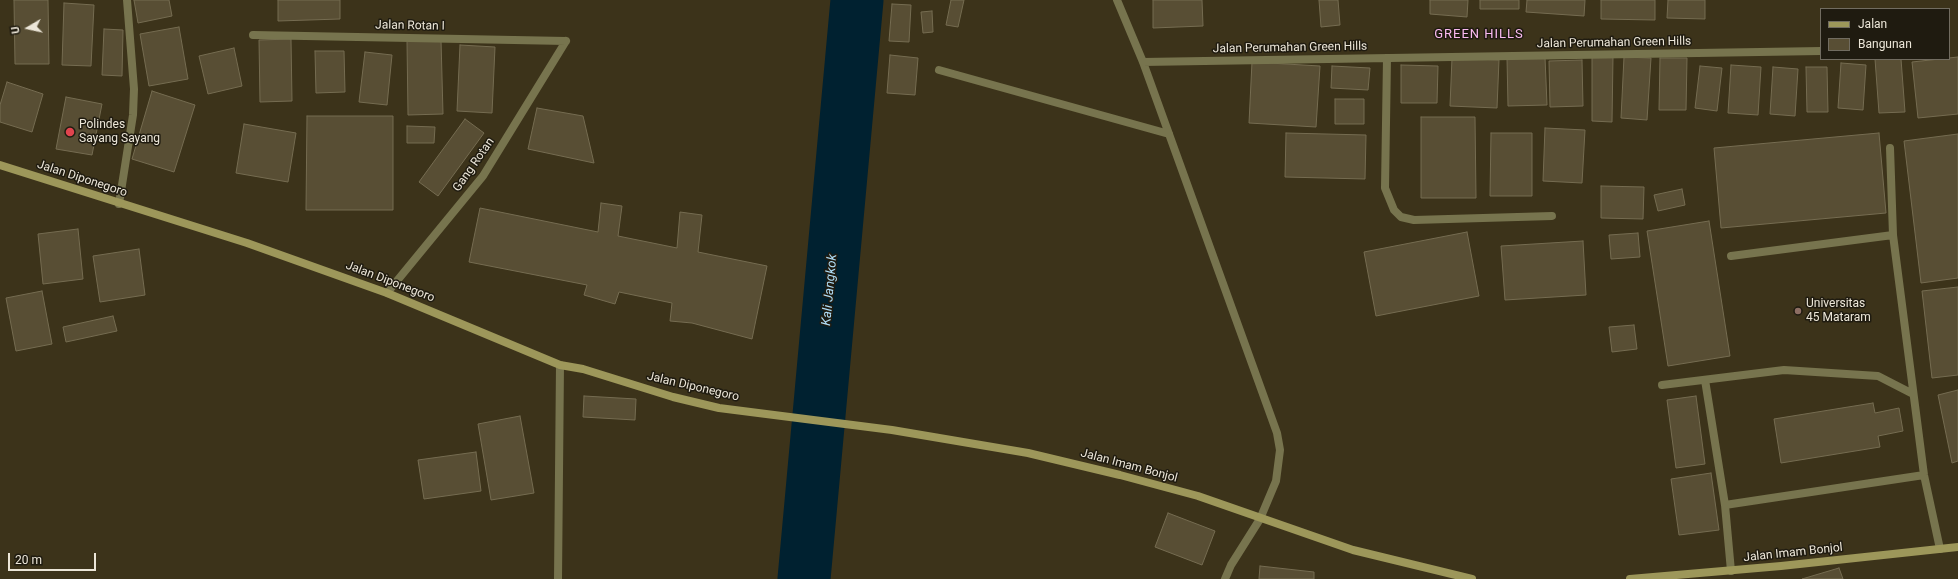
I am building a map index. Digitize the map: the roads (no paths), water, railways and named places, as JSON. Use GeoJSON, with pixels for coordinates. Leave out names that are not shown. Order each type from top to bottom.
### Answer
{"type":"FeatureCollection","features":[{"type":"Feature","properties":{"kind":"main road","name":"Jalan Diponegoro"},"geometry":{"type":"LineString","coordinates":[[0,165],[119,204],[247,243],[387,293],[560,366],[583,369],[673,397],[719,408],[771,415]]}},
{"type":"Feature","properties":{"kind":"main road","name":"Jalan Imam Bonjol"},"geometry":{"type":"LineString","coordinates":[[771,415],[892,430],[1028,453],[1120,475],[1198,496],[1260,519],[1353,550],[1472,579]]}},
{"type":"Feature","properties":{"kind":"main road","name":"Jalan Imam Bonjol"},"geometry":{"type":"LineString","coordinates":[[1630,579],[1731,571],[1958,547]]}},
{"type":"Feature","properties":{"kind":"street"},"geometry":{"type":"LineString","coordinates":[[119,204],[133,115],[134,89],[127,0]]}},
{"type":"Feature","properties":{"kind":"street"},"geometry":{"type":"LineString","coordinates":[[1117,0],[1143,62],[1277,433],[1280,450],[1276,481],[1260,519],[1231,565],[1225,579]]}},
{"type":"Feature","properties":{"kind":"street","name":"Jalan Rotan I"},"geometry":{"type":"LineString","coordinates":[[253,35],[566,41]]}},
{"type":"Feature","properties":{"kind":"street","name":"Gang Rotan"},"geometry":{"type":"LineString","coordinates":[[387,293],[483,176],[566,41]]}},
{"type":"Feature","properties":{"kind":"street","name":"Jalan Perumahan Green Hills"},"geometry":{"type":"LineString","coordinates":[[1143,62],[1820,51]]}},
{"type":"Feature","properties":{"kind":"street"},"geometry":{"type":"LineString","coordinates":[[1387,58],[1386,188],[1394,210],[1401,217],[1414,220],[1552,216]]}},
{"type":"Feature","properties":{"kind":"street"},"geometry":{"type":"LineString","coordinates":[[939,70],[1169,134]]}},
{"type":"Feature","properties":{"kind":"street"},"geometry":{"type":"LineString","coordinates":[[1890,148],[1893,236],[1924,476],[1940,549]]}},
{"type":"Feature","properties":{"kind":"street"},"geometry":{"type":"LineString","coordinates":[[1731,256],[1893,236]]}},
{"type":"Feature","properties":{"kind":"street"},"geometry":{"type":"LineString","coordinates":[[558,579],[560,366]]}},
{"type":"Feature","properties":{"kind":"street"},"geometry":{"type":"LineString","coordinates":[[1662,385],[1784,370],[1878,376],[1914,394]]}},
{"type":"Feature","properties":{"kind":"street"},"geometry":{"type":"LineString","coordinates":[[1705,380],[1725,505],[1731,571]]}},
{"type":"Feature","properties":{"kind":"street"},"geometry":{"type":"LineString","coordinates":[[1725,505],[1924,476]]}},
{"type":"Feature","properties":{"kind":"waterway","name":"Kali Jangkok"},"geometry":{"type":"LineString","coordinates":[[804,579],[857,0]]}},
{"type":"Feature","properties":{"kind":"place","name":"Polindes Sayang Sayang"},"geometry":{"type":"Point","coordinates":[70,132]}},
{"type":"Feature","properties":{"kind":"place","name":"Universitas 45 Mataram"},"geometry":{"type":"Point","coordinates":[1798,311]}},
{"type":"Feature","properties":{"kind":"district","name":"GREEN HILLS"},"geometry":{"type":"Point","coordinates":[1479,35]}}]}
